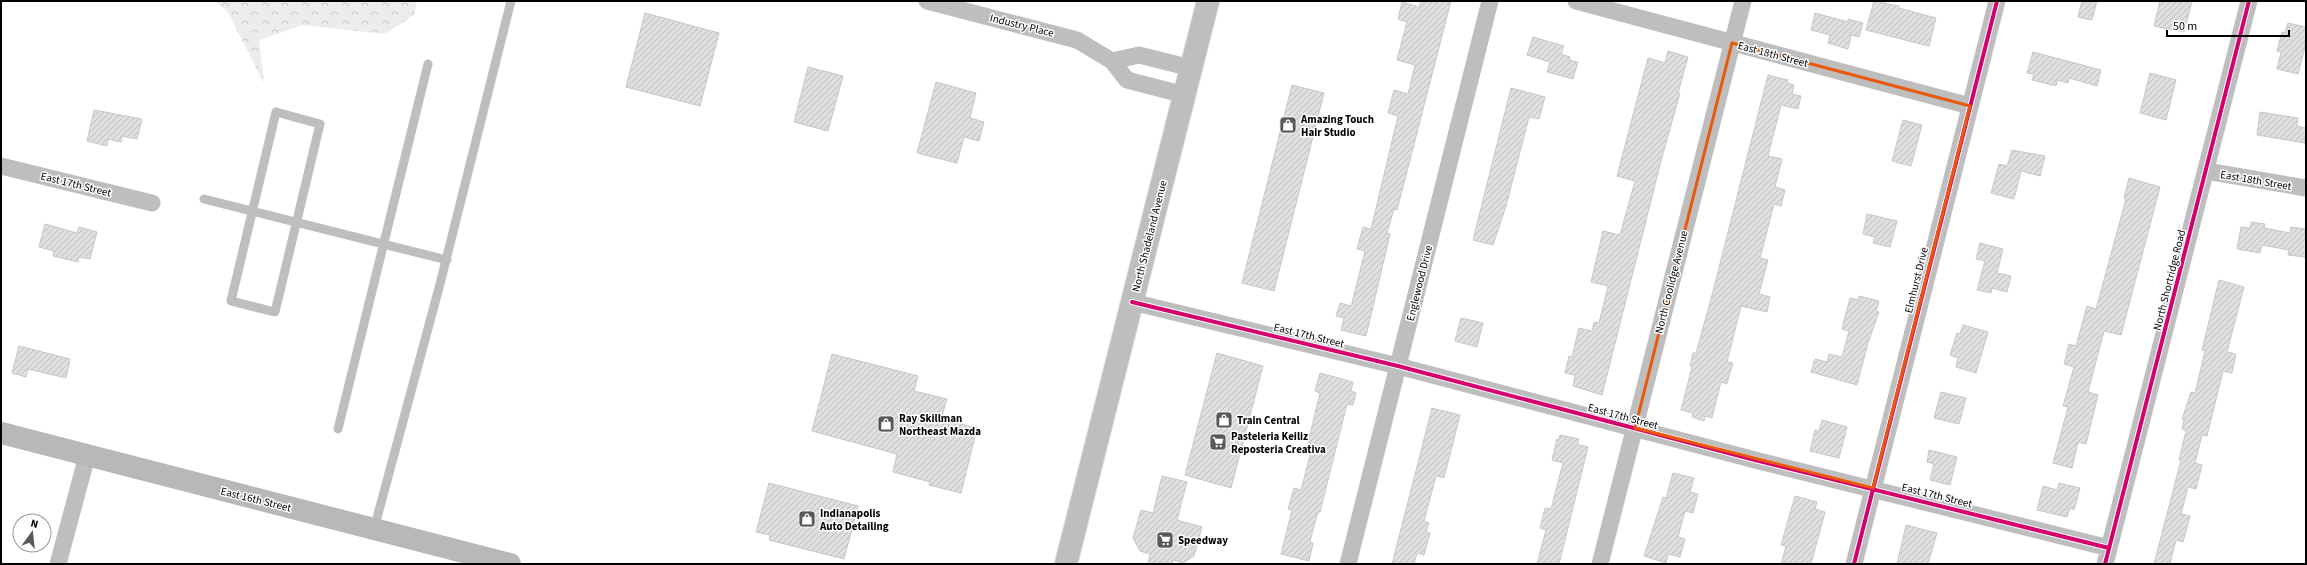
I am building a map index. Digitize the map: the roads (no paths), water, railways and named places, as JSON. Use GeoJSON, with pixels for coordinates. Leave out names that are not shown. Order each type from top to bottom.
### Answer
{"type":"FeatureCollection","features":[{"type":"Feature","properties":{"kind":"main road","name":"North Shadeland Avenue"},"geometry":{"type":"LineString","coordinates":[[1069,562],[1132,302],[1208,1]]}},
{"type":"Feature","properties":{"kind":"street","name":"Industry Place"},"geometry":{"type":"LineString","coordinates":[[927,1],[1078,40],[1112,61],[1127,80],[1185,95]]}},
{"type":"Feature","properties":{"kind":"street","name":"Englewood Drive"},"geometry":{"type":"LineString","coordinates":[[1348,564],[1490,1]]}},
{"type":"Feature","properties":{"kind":"street","name":"East 18th Street"},"geometry":{"type":"LineString","coordinates":[[1576,1],[1970,106]]}},
{"type":"Feature","properties":{"kind":"street","name":"North Coolidge Avenue"},"geometry":{"type":"LineString","coordinates":[[1600,564],[1743,1]]}},
{"type":"Feature","properties":{"kind":"street","name":"Elmhurst Drive"},"geometry":{"type":"LineString","coordinates":[[1854,564],[1997,1]]}},
{"type":"Feature","properties":{"kind":"street","name":"North Shortridge Road"},"geometry":{"type":"LineString","coordinates":[[2107,556],[2249,1]]}},
{"type":"Feature","properties":{"kind":"street"},"geometry":{"type":"LineString","coordinates":[[1112,61],[1139,56],[1191,68]]}},
{"type":"Feature","properties":{"kind":"street","name":"East 17th Street"},"geometry":{"type":"LineString","coordinates":[[1,166],[152,203]]}},
{"type":"Feature","properties":{"kind":"street","name":"East 18th Street"},"geometry":{"type":"LineString","coordinates":[[2206,171],[2306,188]]}},
{"type":"Feature","properties":{"kind":"street","name":"East 17th Street"},"geometry":{"type":"LineString","coordinates":[[1132,302],[1398,366],[1634,428],[1873,488],[2107,556]]}},
{"type":"Feature","properties":{"kind":"street","name":"East 16th Street"},"geometry":{"type":"LineString","coordinates":[[1,433],[510,564]]}},
{"type":"Feature","properties":{"kind":"street"},"geometry":{"type":"LineString","coordinates":[[58,564],[86,456]]}},
{"type":"Feature","properties":{"kind":"lane"},"geometry":{"type":"LineString","coordinates":[[374,529],[446,260],[511,1]]}},
{"type":"Feature","properties":{"kind":"lane"},"geometry":{"type":"LineString","coordinates":[[338,429],[428,64]]}},
{"type":"Feature","properties":{"kind":"lane"},"geometry":{"type":"LineString","coordinates":[[276,112],[320,124],[297,223],[275,312],[231,301],[276,112]]}},
{"type":"Feature","properties":{"kind":"lane"},"geometry":{"type":"LineString","coordinates":[[204,199],[446,260]]}},
{"type":"Feature","properties":{"kind":"place","name":"Amazing Touch Hair Studio"},"geometry":{"type":"Point","coordinates":[1288,125]}},
{"type":"Feature","properties":{"kind":"place","name":"Train Central"},"geometry":{"type":"Point","coordinates":[1224,420]}},
{"type":"Feature","properties":{"kind":"place","name":"Ray Skillman Northeast Mazda"},"geometry":{"type":"Point","coordinates":[886,424]}},
{"type":"Feature","properties":{"kind":"place","name":"Pasteleria Keiliz Reposteria Creativa"},"geometry":{"type":"Point","coordinates":[1218,442]}},
{"type":"Feature","properties":{"kind":"place","name":"Indianapolis Auto Detailing"},"geometry":{"type":"Point","coordinates":[807,519]}},
{"type":"Feature","properties":{"kind":"place","name":"Speedway"},"geometry":{"type":"Point","coordinates":[1165,540]}}]}
